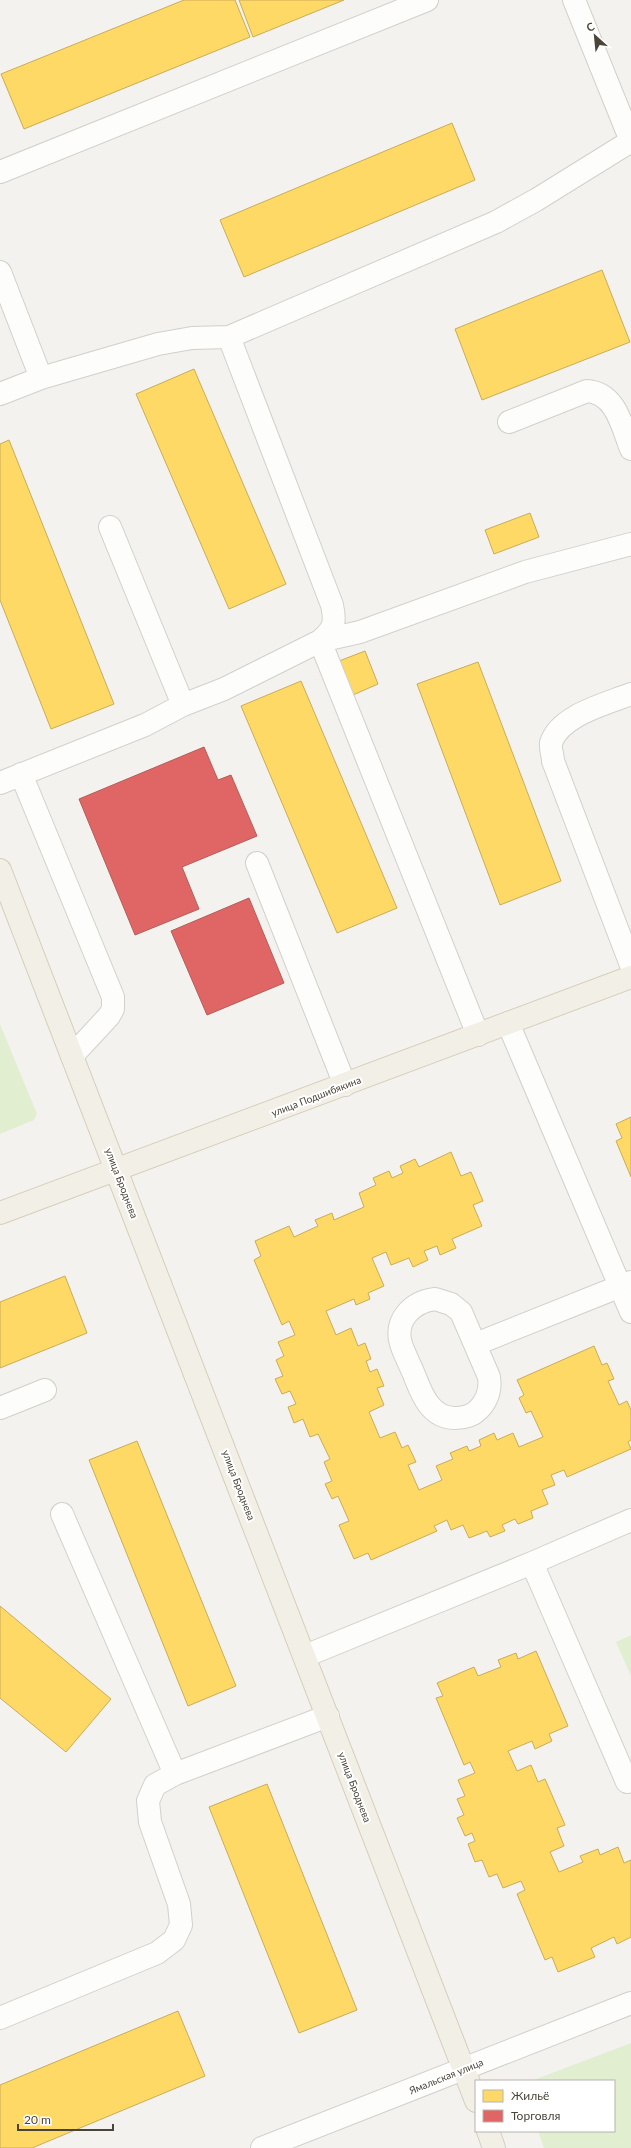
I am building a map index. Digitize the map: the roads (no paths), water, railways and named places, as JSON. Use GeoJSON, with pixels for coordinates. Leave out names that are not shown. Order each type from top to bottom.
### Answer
{"type":"FeatureCollection","features":[{"type":"Feature","properties":{"kind":"main road","name":"улица Броднева"},"geometry":{"type":"LineString","coordinates":[[2,882],[117,1170],[475,2099]]}},
{"type":"Feature","properties":{"kind":"main road","name":"улица Подшибякина"},"geometry":{"type":"LineString","coordinates":[[0,1213],[631,977]]}},
{"type":"Feature","properties":{"kind":"main road"},"geometry":{"type":"LineString","coordinates":[[488,2132],[494,2148]]}},
{"type":"Feature","properties":{"kind":"street"},"geometry":{"type":"LineString","coordinates":[[0,172],[427,0]]}},
{"type":"Feature","properties":{"kind":"street"},"geometry":{"type":"LineString","coordinates":[[0,394],[41,378],[158,344],[192,338],[229,337],[496,222],[536,200],[631,141],[574,0]]}},
{"type":"Feature","properties":{"kind":"street"},"geometry":{"type":"LineString","coordinates":[[0,272],[41,378]]}},
{"type":"Feature","properties":{"kind":"street"},"geometry":{"type":"LineString","coordinates":[[229,337],[332,605],[335,620],[329,633],[320,641]]}},
{"type":"Feature","properties":{"kind":"street"},"geometry":{"type":"LineString","coordinates":[[509,422],[587,391],[597,392],[607,398],[615,408],[631,449]]}},
{"type":"Feature","properties":{"kind":"street"},"geometry":{"type":"LineString","coordinates":[[110,526],[183,705]]}},
{"type":"Feature","properties":{"kind":"street"},"geometry":{"type":"LineString","coordinates":[[0,783],[145,725],[183,705],[224,689],[320,641],[360,632],[525,572],[596,555],[631,544]]}},
{"type":"Feature","properties":{"kind":"street"},"geometry":{"type":"LineString","coordinates":[[320,641],[478,1035]]}},
{"type":"Feature","properties":{"kind":"street"},"geometry":{"type":"LineString","coordinates":[[631,694],[567,720],[556,732],[551,744],[553,761],[631,965]]}},
{"type":"Feature","properties":{"kind":"street"},"geometry":{"type":"LineString","coordinates":[[21,774],[113,997],[113,1009],[109,1016],[72,1056]]}},
{"type":"Feature","properties":{"kind":"street"},"geometry":{"type":"LineString","coordinates":[[257,863],[345,1085]]}},
{"type":"Feature","properties":{"kind":"street"},"geometry":{"type":"LineString","coordinates":[[508,1024],[625,1284],[631,1312]]}},
{"type":"Feature","properties":{"kind":"street"},"geometry":{"type":"LineString","coordinates":[[476,1344],[625,1284]]}},
{"type":"Feature","properties":{"kind":"street"},"geometry":{"type":"LineString","coordinates":[[434,1299],[446,1302],[456,1307],[464,1316],[476,1344],[489,1377],[490,1388],[486,1400],[475,1413],[452,1418],[441,1415],[431,1408],[424,1399],[401,1344],[400,1332],[402,1321],[408,1311],[423,1301],[434,1299]]}},
{"type":"Feature","properties":{"kind":"street"},"geometry":{"type":"LineString","coordinates":[[0,1408],[45,1390]]}},
{"type":"Feature","properties":{"kind":"street"},"geometry":{"type":"LineString","coordinates":[[62,1514],[175,1774]]}},
{"type":"Feature","properties":{"kind":"street"},"geometry":{"type":"LineString","coordinates":[[305,1656],[532,1563],[631,1520]]}},
{"type":"Feature","properties":{"kind":"street"},"geometry":{"type":"LineString","coordinates":[[532,1563],[627,1782],[631,1781]]}},
{"type":"Feature","properties":{"kind":"street"},"geometry":{"type":"LineString","coordinates":[[0,2018],[157,1953],[174,1940],[181,1925],[180,1904],[150,1822],[148,1801],[155,1785],[175,1774],[328,1716]]}},
{"type":"Feature","properties":{"kind":"street","name":"Ямальская улица"},"geometry":{"type":"LineString","coordinates":[[262,2148],[631,2002]]}}]}
